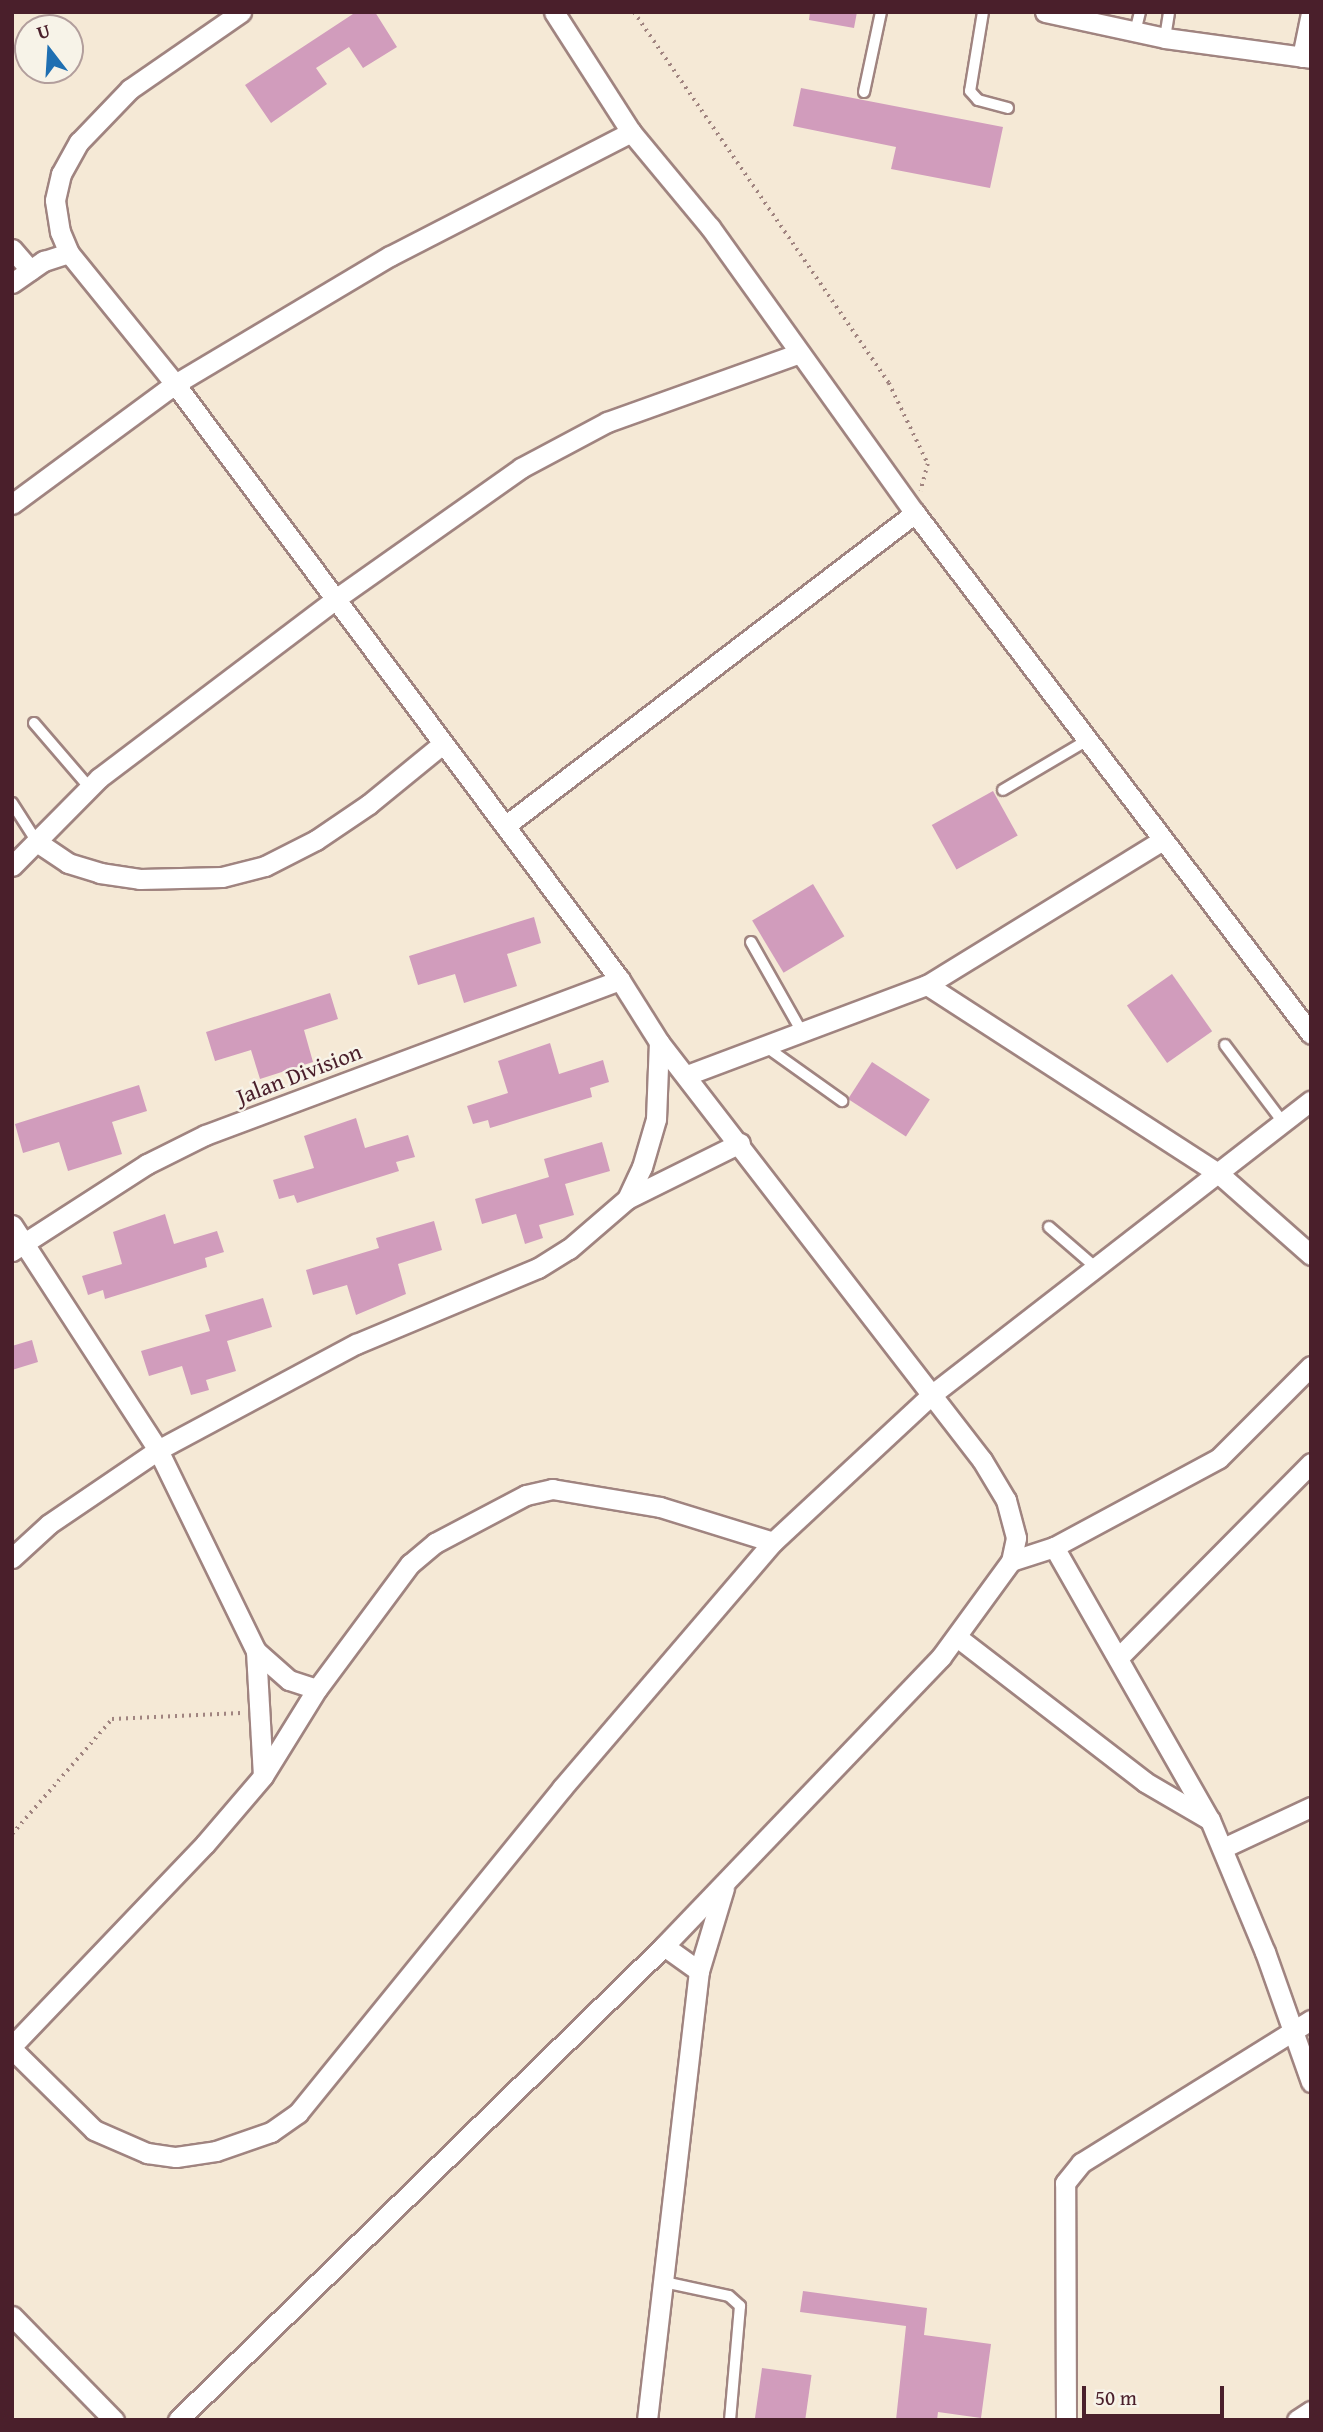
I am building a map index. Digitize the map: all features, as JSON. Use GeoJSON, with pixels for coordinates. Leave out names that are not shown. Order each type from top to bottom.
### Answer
{"type":"FeatureCollection","features":[{"type":"Feature","properties":{"kind":"street"},"geometry":{"type":"LineString","coordinates":[[178,2420],[664,1947],[725,1883],[957,1637],[1011,1561],[1016,1538],[1006,1500],[982,1460],[740,1143],[659,1042],[620,980],[441,745],[175,384],[69,253],[60,232],[55,200],[61,174],[79,142],[130,89],[241,12]]}},
{"type":"Feature","properties":{"kind":"street"},"geometry":{"type":"LineString","coordinates":[[554,12],[631,132],[710,228],[797,354],[915,513],[1161,841],[1311,1034]]}},
{"type":"Feature","properties":{"kind":"street"},"geometry":{"type":"LineString","coordinates":[[1045,12],[1165,38],[1307,58],[1311,13]]}},
{"type":"Feature","properties":{"kind":"street"},"geometry":{"type":"LineString","coordinates":[[12,504],[175,384],[390,256],[631,132]]}},
{"type":"Feature","properties":{"kind":"street"},"geometry":{"type":"LineString","coordinates":[[12,249],[30,270]]}},
{"type":"Feature","properties":{"kind":"street"},"geometry":{"type":"LineString","coordinates":[[12,283],[30,270],[69,253]]}},
{"type":"Feature","properties":{"kind":"street"},"geometry":{"type":"LineString","coordinates":[[12,866],[90,788],[334,600],[482,494],[562,445],[607,422],[797,354]]}},
{"type":"Feature","properties":{"kind":"street"},"geometry":{"type":"LineString","coordinates":[[505,826],[915,513]]}},
{"type":"Feature","properties":{"kind":"street"},"geometry":{"type":"LineString","coordinates":[[37,842],[68,863],[100,873],[140,879],[222,877],[265,866],[316,840],[369,804],[441,745]]}},
{"type":"Feature","properties":{"kind":"street"},"geometry":{"type":"LineString","coordinates":[[687,1075],[927,985],[1161,841]]}},
{"type":"Feature","properties":{"kind":"street","name":"Jalan Division"},"geometry":{"type":"LineString","coordinates":[[19,1246],[147,1164],[205,1135],[620,980]]}},
{"type":"Feature","properties":{"kind":"street"},"geometry":{"type":"LineString","coordinates":[[927,985],[1218,1173],[1311,1255]]}},
{"type":"Feature","properties":{"kind":"street"},"geometry":{"type":"LineString","coordinates":[[627,1199],[651,1145],[656,1119],[659,1042]]}},
{"type":"Feature","properties":{"kind":"street"},"geometry":{"type":"LineString","coordinates":[[773,1542],[660,1507],[568,1489],[538,1491],[420,1553],[317,1689],[262,1776],[205,1844],[12,2048],[94,2130],[147,2152],[176,2157],[216,2151],[271,2132],[298,2113],[440,1934],[773,1542],[930,1395],[1311,1100]]}},
{"type":"Feature","properties":{"kind":"street"},"geometry":{"type":"LineString","coordinates":[[12,1558],[49,1524],[158,1450],[356,1344],[538,1268],[569,1249],[627,1199],[740,1143]]}},
{"type":"Feature","properties":{"kind":"street"},"geometry":{"type":"LineString","coordinates":[[12,1225],[19,1246],[158,1450],[256,1651],[280,1675],[317,1689]]}},
{"type":"Feature","properties":{"kind":"street"},"geometry":{"type":"LineString","coordinates":[[1011,1561],[1054,1546],[1219,1458],[1311,1366]]}},
{"type":"Feature","properties":{"kind":"street"},"geometry":{"type":"LineString","coordinates":[[1119,1657],[1311,1463]]}},
{"type":"Feature","properties":{"kind":"street"},"geometry":{"type":"LineString","coordinates":[[1054,1546],[1210,1820],[1311,2082]]}},
{"type":"Feature","properties":{"kind":"street"},"geometry":{"type":"LineString","coordinates":[[957,1637],[1135,1775],[1210,1820]]}},
{"type":"Feature","properties":{"kind":"street"},"geometry":{"type":"LineString","coordinates":[[256,1651],[262,1776]]}},
{"type":"Feature","properties":{"kind":"street"},"geometry":{"type":"LineString","coordinates":[[1223,1848],[1311,1807]]}},
{"type":"Feature","properties":{"kind":"street"},"geometry":{"type":"LineString","coordinates":[[648,2420],[699,1970],[725,1883]]}},
{"type":"Feature","properties":{"kind":"street"},"geometry":{"type":"LineString","coordinates":[[664,1947],[699,1970]]}},
{"type":"Feature","properties":{"kind":"street"},"geometry":{"type":"LineString","coordinates":[[1066,2420],[1065,2183],[1081,2163],[1311,2020]]}},
{"type":"Feature","properties":{"kind":"street"},"geometry":{"type":"LineString","coordinates":[[12,2316],[114,2420]]}},
{"type":"Feature","properties":{"kind":"street"},"geometry":{"type":"LineString","coordinates":[[1297,2420],[1311,2411]]}},
{"type":"Feature","properties":{"kind":"lane"},"geometry":{"type":"LineString","coordinates":[[864,92],[881,12]]}},
{"type":"Feature","properties":{"kind":"lane"},"geometry":{"type":"LineString","coordinates":[[983,12],[970,91],[978,100],[1008,108]]}},
{"type":"Feature","properties":{"kind":"lane"},"geometry":{"type":"LineString","coordinates":[[1135,32],[1140,12]]}},
{"type":"Feature","properties":{"kind":"lane"},"geometry":{"type":"LineString","coordinates":[[1165,38],[1169,12]]}},
{"type":"Feature","properties":{"kind":"lane"},"geometry":{"type":"LineString","coordinates":[[34,723],[90,788]]}},
{"type":"Feature","properties":{"kind":"lane"},"geometry":{"type":"LineString","coordinates":[[1003,790],[1086,741]]}},
{"type":"Feature","properties":{"kind":"lane"},"geometry":{"type":"LineString","coordinates":[[12,803],[37,842]]}},
{"type":"Feature","properties":{"kind":"lane"},"geometry":{"type":"LineString","coordinates":[[751,943],[802,1032]]}},
{"type":"Feature","properties":{"kind":"lane"},"geometry":{"type":"LineString","coordinates":[[1225,1045],[1282,1121]]}},
{"type":"Feature","properties":{"kind":"lane"},"geometry":{"type":"LineString","coordinates":[[765,1046],[842,1101]]}},
{"type":"Feature","properties":{"kind":"lane"},"geometry":{"type":"LineString","coordinates":[[1049,1227],[1094,1266]]}},
{"type":"Feature","properties":{"kind":"lane"},"geometry":{"type":"LineString","coordinates":[[663,2281],[729,2296],[740,2306],[730,2420]]}},
{"type":"Feature","properties":{"kind":"path"},"geometry":{"type":"LineString","coordinates":[[634,12],[889,383],[928,464],[915,513]]}},
{"type":"Feature","properties":{"kind":"path"},"geometry":{"type":"LineString","coordinates":[[12,1833],[112,1718],[261,1713]]}},
{"type":"Feature","properties":{"kind":"building"},"geometry":{"type":"Polygon","coordinates":[[[356,12],[375,12],[397,47],[363,68],[349,47],[316,68],[327,84],[271,123],[245,85],[356,12]]]}},
{"type":"Feature","properties":{"kind":"building"},"geometry":{"type":"Polygon","coordinates":[[[810,12],[857,12],[854,28],[809,20],[810,12]]]}},
{"type":"Feature","properties":{"kind":"building"},"geometry":{"type":"Polygon","coordinates":[[[801,88],[1003,127],[990,188],[891,169],[896,147],[793,126],[801,88]]]}},
{"type":"Feature","properties":{"kind":"building"},"geometry":{"type":"Polygon","coordinates":[[[993,791],[1018,836],[957,870],[932,825],[993,791]]]}},
{"type":"Feature","properties":{"kind":"building"},"geometry":{"type":"Polygon","coordinates":[[[813,884],[844,936],[784,973],[752,921],[813,884]]]}},
{"type":"Feature","properties":{"kind":"building"},"geometry":{"type":"Polygon","coordinates":[[[534,917],[541,943],[507,954],[517,986],[464,1003],[455,974],[418,985],[409,956],[534,917]]]}},
{"type":"Feature","properties":{"kind":"building"},"geometry":{"type":"Polygon","coordinates":[[[1172,974],[1212,1031],[1167,1063],[1127,1006],[1172,974]]]}},
{"type":"Feature","properties":{"kind":"building"},"geometry":{"type":"Polygon","coordinates":[[[330,993],[338,1019],[304,1030],[313,1062],[260,1079],[251,1050],[215,1061],[206,1032],[330,993]]]}},
{"type":"Feature","properties":{"kind":"building"},"geometry":{"type":"Polygon","coordinates":[[[550,1043],[559,1074],[603,1060],[609,1082],[590,1088],[592,1097],[490,1128],[488,1120],[473,1124],[467,1106],[508,1093],[498,1061],[550,1043]]]}},
{"type":"Feature","properties":{"kind":"building"},"geometry":{"type":"Polygon","coordinates":[[[872,1062],[930,1100],[906,1136],[848,1099],[872,1062]]]}},
{"type":"Feature","properties":{"kind":"building"},"geometry":{"type":"Polygon","coordinates":[[[139,1085],[147,1111],[112,1122],[122,1154],[68,1171],[59,1142],[23,1153],[15,1124],[139,1085]]]}},
{"type":"Feature","properties":{"kind":"building"},"geometry":{"type":"Polygon","coordinates":[[[356,1118],[365,1148],[408,1135],[415,1157],[396,1162],[399,1171],[297,1203],[294,1195],[279,1199],[273,1180],[314,1168],[304,1136],[356,1118]]]}},
{"type":"Feature","properties":{"kind":"building"},"geometry":{"type":"Polygon","coordinates":[[[602,1142],[610,1171],[565,1184],[574,1215],[539,1225],[543,1238],[525,1244],[516,1214],[482,1224],[475,1199],[549,1177],[544,1159],[602,1142]]]}},
{"type":"Feature","properties":{"kind":"building"},"geometry":{"type":"Polygon","coordinates":[[[165,1214],[174,1244],[217,1231],[224,1252],[205,1258],[207,1267],[147,1286],[105,1299],[103,1290],[88,1295],[82,1276],[122,1264],[113,1232],[165,1214]]]}},
{"type":"Feature","properties":{"kind":"building"},"geometry":{"type":"Polygon","coordinates":[[[434,1221],[442,1250],[398,1264],[406,1294],[356,1315],[347,1285],[313,1295],[306,1270],[379,1248],[376,1238],[434,1221]]]}},
{"type":"Feature","properties":{"kind":"building"},"geometry":{"type":"Polygon","coordinates":[[[263,1298],[272,1327],[227,1341],[236,1371],[206,1380],[209,1390],[191,1395],[182,1366],[149,1376],[141,1351],[210,1331],[205,1315],[263,1298]]]}},
{"type":"Feature","properties":{"kind":"building"},"geometry":{"type":"Polygon","coordinates":[[[32,1340],[38,1362],[12,1370],[12,1346],[32,1340]]]}},
{"type":"Feature","properties":{"kind":"building"},"geometry":{"type":"Polygon","coordinates":[[[803,2291],[927,2308],[924,2335],[991,2344],[981,2418],[938,2412],[937,2420],[896,2420],[906,2326],[800,2312],[803,2291]]]}},
{"type":"Feature","properties":{"kind":"building"},"geometry":{"type":"Polygon","coordinates":[[[762,2368],[812,2375],[805,2420],[755,2419],[762,2368]]]}}]}
